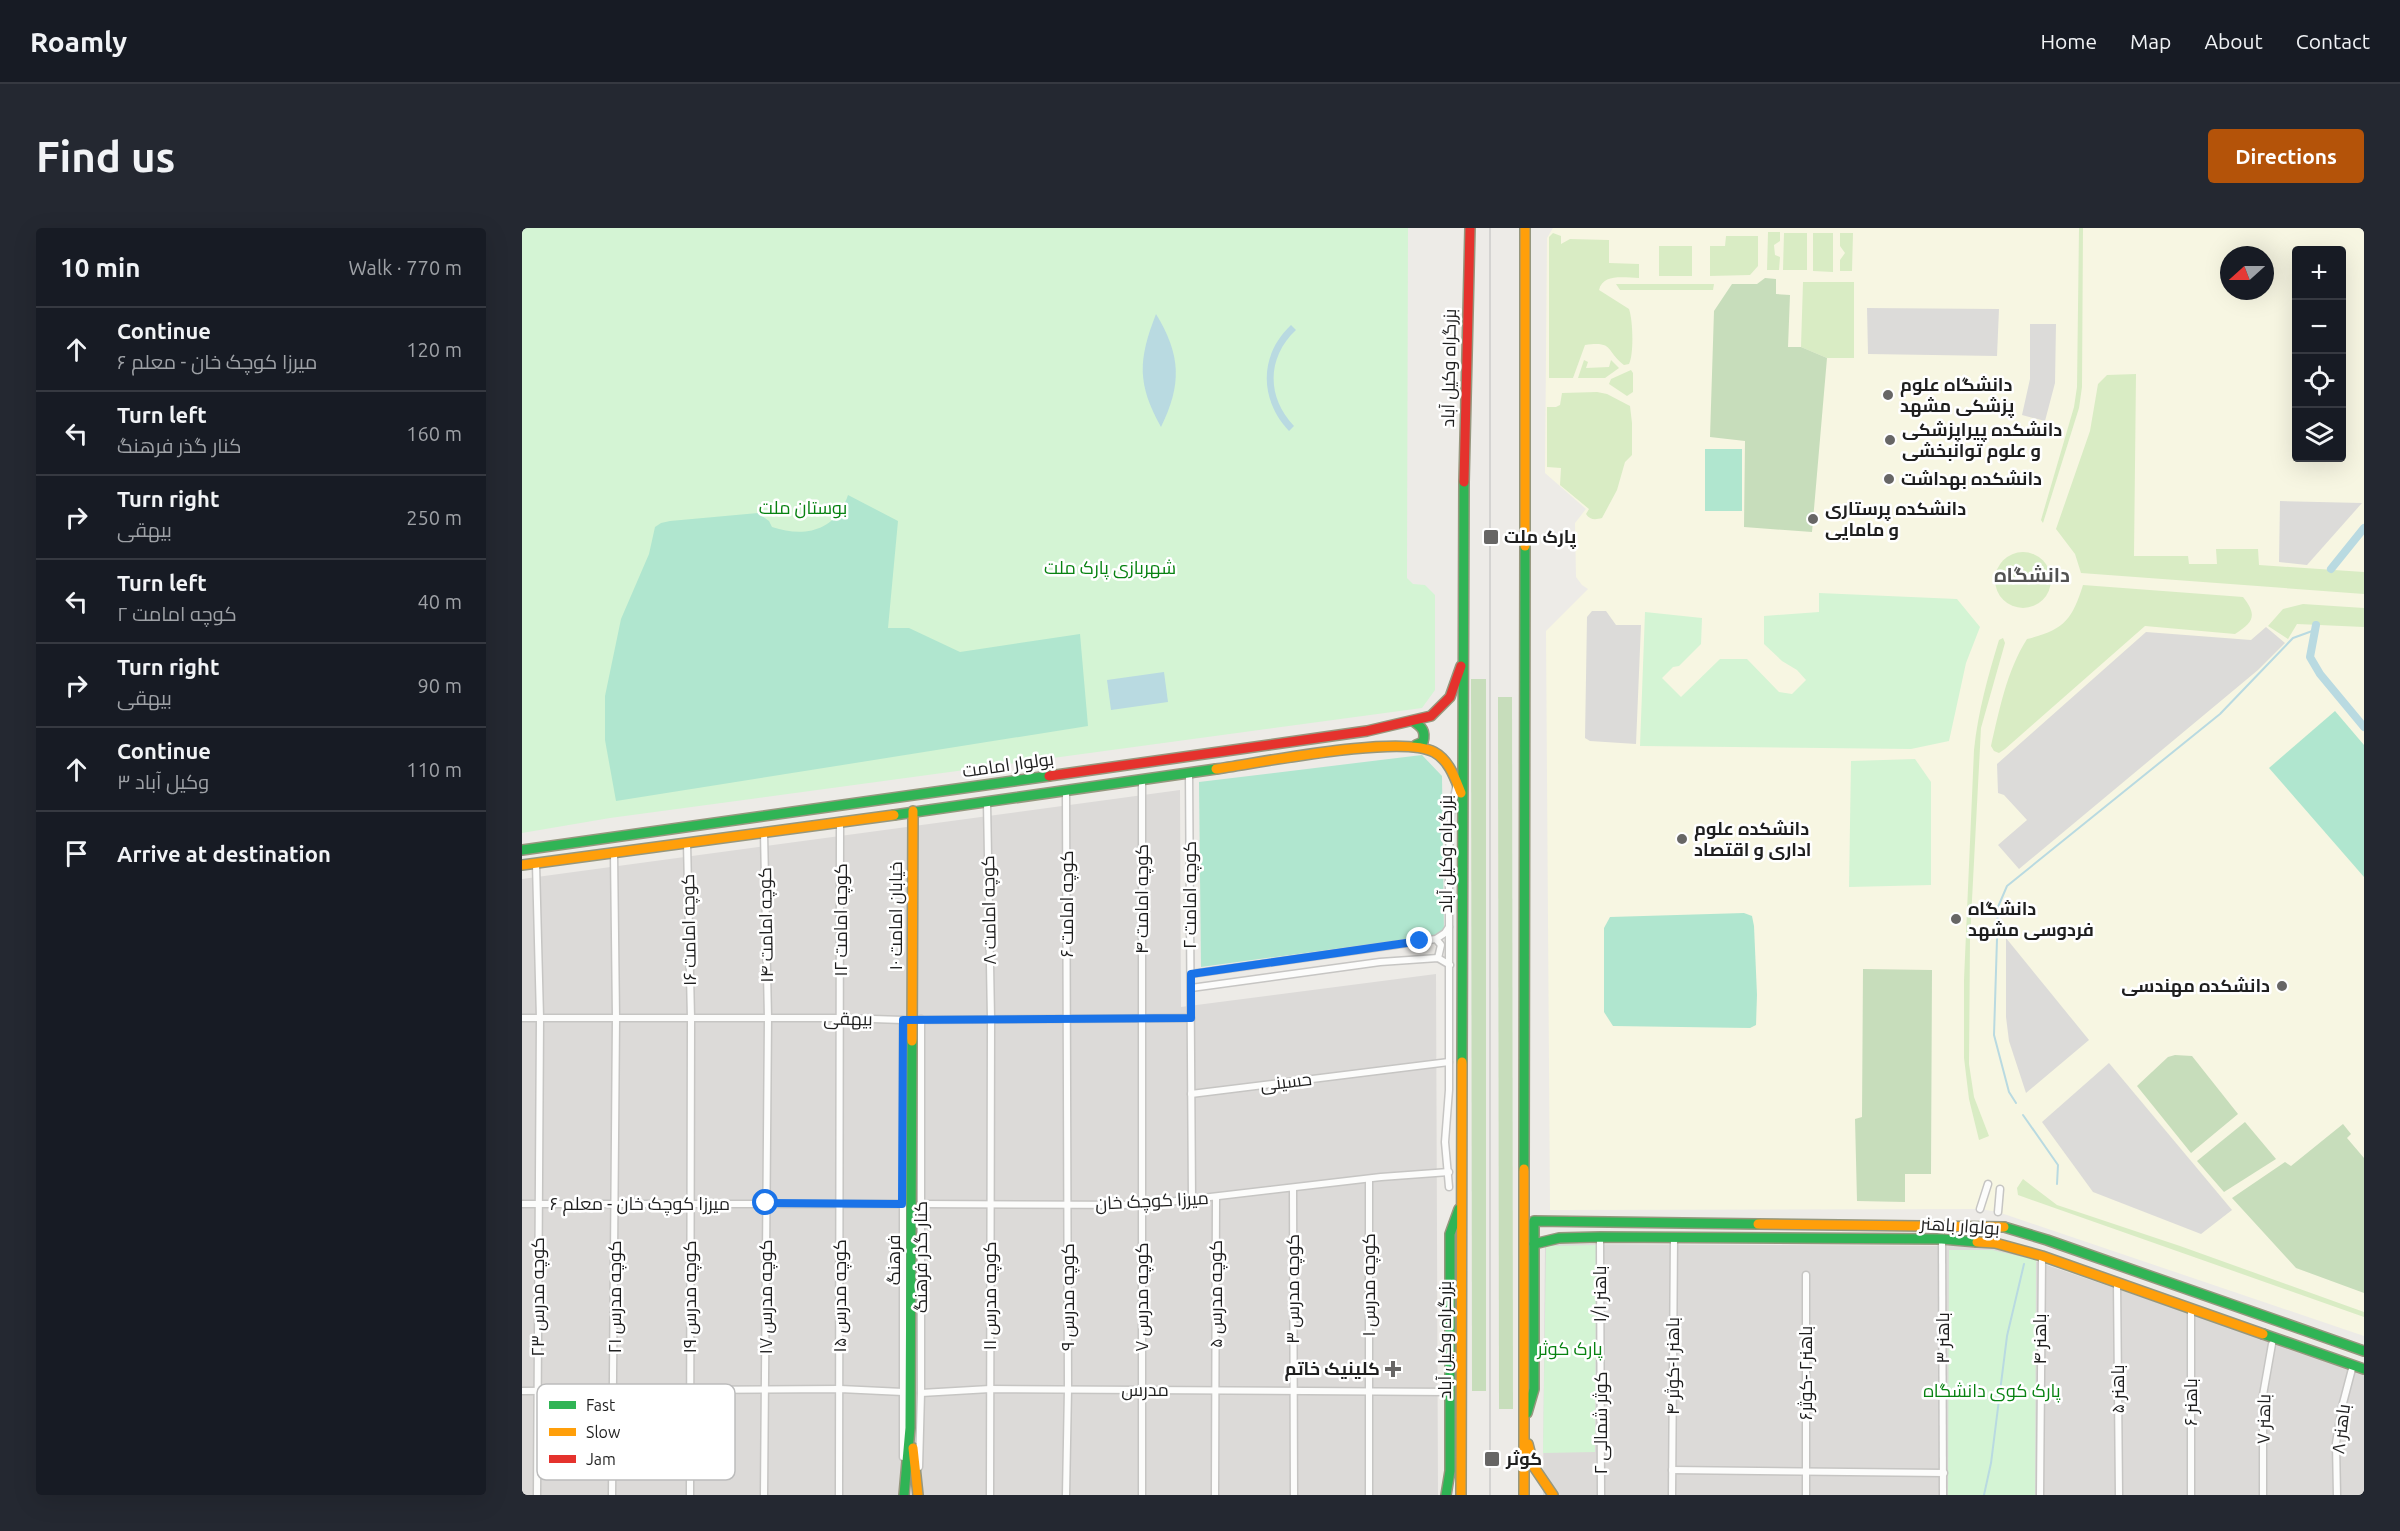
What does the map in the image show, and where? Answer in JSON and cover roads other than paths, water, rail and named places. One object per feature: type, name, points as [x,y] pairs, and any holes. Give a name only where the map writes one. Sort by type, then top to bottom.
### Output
[{"type":"main road","name":"بزرگراه وکیل آباد","points":[[1461,228],[1468,250]]},
{"type":"main road","name":"بزرگراه وکیل آباد","points":[[1461,1495],[1464,658],[1470,228]]},
{"type":"main road","points":[[1524,1495],[1525,228]]},
{"type":"main road","name":"بولوار امامت","points":[[522,850],[1367,731],[1431,716],[1443,707],[1450,697],[1464,658]]},
{"type":"main road","points":[[1413,721],[1422,727],[1425,734],[1423,742],[1416,745]]},
{"type":"main road","points":[[1416,745],[1428,747],[1438,754],[1457,783],[1463,800]]},
{"type":"main road","name":"بولوار امامت","points":[[522,866],[840,821],[987,803],[1369,747],[1416,745]]},
{"type":"main road","name":"خیابان امامت ۱۰","points":[[912,1020],[913,812]]},
{"type":"main road","name":"فرهنگ","points":[[910,1428],[912,1020]]},
{"type":"main road","points":[[1446,1495],[1450,1471],[1450,1234],[1461,1204]]},
{"type":"main road","name":"بولوار باهنر","points":[[2364,1351],[2047,1240],[1999,1226],[1534,1221],[1534,1244],[1559,1238],[1600,1237],[1942,1239],[1995,1243],[2042,1256],[2364,1369]]},
{"type":"main road","points":[[1717,1238],[1718,1222]]},
{"type":"main road","points":[[1558,1223],[1555,1230],[1559,1238]]},
{"type":"main road","points":[[1534,1244],[1534,1389],[1524,1423],[1534,1467],[1553,1495]]},
{"type":"main road","points":[[1524,1299],[1534,1288]]},
{"type":"main road","points":[[2224,1320],[2230,1304]]},
{"type":"main road","points":[[904,1495],[910,1428]]},
{"type":"main road","points":[[910,1428],[918,1495]]},
{"type":"street","name":"کوچه امامت ۲","points":[[1189,773],[1192,1200]]},
{"type":"street","name":"کوچه امامت ۴","points":[[1142,780],[1142,1205]]},
{"type":"street","points":[[1449,1187],[1445,1142],[1449,1062],[1451,813],[1457,783]]},
{"type":"street","name":"کوچه امامت ۶","points":[[1066,790],[1068,1204]]},
{"type":"street","name":"کوچه امامت ۸","points":[[987,803],[991,1018],[990,1204]]},
{"type":"street","name":"کوچه امامت ۱۲","points":[[840,821],[841,1203]]},
{"type":"street","name":"کوچه امامت ۱۴","points":[[764,832],[768,1018],[766,1203]]},
{"type":"street","name":"کوچه امامت ۱۶","points":[[687,843],[691,1018],[690,1204]]},
{"type":"street","name":"کوچه مدرس ۲۱","points":[[614,853],[616,1018],[614,1384]]},
{"type":"street","name":"کوچه مدرس ۲۳","points":[[536,864],[540,1018],[538,1384]]},
{"type":"street","points":[[1191,974],[1437,939],[1449,927]]},
{"type":"street","points":[[1437,939],[1441,945],[1438,958]]},
{"type":"street","points":[[1298,958],[1299,973]]},
{"type":"street","points":[[1191,988],[1380,962],[1438,958],[1450,965]]},
{"type":"street","name":"بیهقی","points":[[522,1018],[912,1020],[1191,1018]]},
{"type":"street","name":"کنار گذر فرهنگ","points":[[912,1020],[921,1204],[921,1393],[918,1495]]},
{"type":"street","name":"کنار گذر فرهنگ","points":[[904,1495],[902,1204],[912,1020]]},
{"type":"street","name":"حسینی","points":[[1191,1094],[1449,1062]]},
{"type":"street","name":"میرزا کوچک خان","points":[[921,1204],[1142,1205],[1381,1177],[1449,1172]]},
{"type":"street","name":"کوچه مدرس ۱","points":[[1369,1179],[1369,1495]]},
{"type":"street","points":[[1980,1209],[1988,1184]]},
{"type":"street","name":"کوچه مدرس ۳","points":[[1293,1188],[1294,1495]]},
{"type":"street","points":[[1998,1212],[2000,1189]]},
{"type":"street","name":"کوچه مدرس ۵","points":[[1215,1495],[1216,1197]]},
{"type":"street","name":"کوچه مدرس ۱۷","points":[[764,1495],[766,1203]]},
{"type":"street","name":"کوچه مدرس ۱۵","points":[[839,1495],[841,1203]]},
{"type":"street","name":"میرزا کوچک خان - معلم ۶","points":[[522,1204],[902,1204]]},
{"type":"street","name":"کوچه مدرس ۱۹","points":[[690,1204],[690,1384]]},
{"type":"street","name":"کوچه مدرس ۱۱","points":[[990,1204],[990,1495]]},
{"type":"street","name":"کوچه مدرس ۹","points":[[1066,1495],[1068,1204]]},
{"type":"street","name":"کوچه مدرس ۷","points":[[1142,1205],[1142,1495]]},
{"type":"street","name":"باهنر ۱/۱","points":[[1600,1237],[1601,1351]]},
{"type":"street","name":"باهنر ۱-کوثر ۴","points":[[1672,1495],[1674,1237]]},
{"type":"street","name":"باهنر ۳","points":[[1942,1239],[1943,1495]]},
{"type":"street","name":"باهنر ۴","points":[[2040,1495],[2042,1256]]},
{"type":"street","name":"باهنر۲ -کوثر۶","points":[[1806,1275],[1806,1495]]},
{"type":"street","name":"باهنر ۵","points":[[2117,1282],[2119,1495]]},
{"type":"street","name":"باهنر ۶","points":[[2191,1308],[2192,1495]]},
{"type":"street","name":"باهنر ۷","points":[[2263,1495],[2263,1395],[2272,1344]]},
{"type":"street","name":"کوثر شمالی ۲","points":[[1601,1351],[1601,1495]]},
{"type":"street","name":"باهنر ۸","points":[[2337,1495],[2336,1443],[2342,1407],[2353,1365]]},
{"type":"street","points":[[735,1389],[840,1389],[903,1392]]},
{"type":"street","name":"مدرس","points":[[921,1393],[990,1389],[1449,1392]]},
{"type":"street","points":[[1672,1470],[1944,1473]]},
{"type":"street","name":"کوچه مدرس ۲۳","points":[[537,1480],[537,1495]]},
{"type":"street","name":"کوچه مدرس ۲۱","points":[[612,1480],[612,1495]]},
{"type":"water","points":[[1156,314],[1170,343],[1176,370],[1173,397],[1161,427],[1148,398],[1143,372],[1146,345]]},
{"type":"water","points":[[1291,325],[1296,330],[1280,352],[1275,365],[1274,377],[1278,403],[1294,426],[1289,431],[1272,405],[1267,377],[1268,363],[1273,350],[1280,337]]},
{"type":"water","points":[[1164,672],[1168,702],[1111,710],[1107,680]]},
{"type":"waterway","points":[[2331,569],[2364,528]]},
{"type":"waterway","points":[[2316,625],[2310,657],[2320,674],[2364,727]]},
{"type":"waterway","points":[[2016,1103],[2009,1092],[1994,1035],[1998,907],[2007,886],[2220,714],[2293,638],[2315,630]]},
{"type":"waterway","points":[[2023,1115],[2058,1165],[2057,1184]]},
{"type":"waterway","points":[[1984,1495],[1991,1463],[2007,1336],[2024,1264]]},
{"type":"tram line","points":[[1490,228],[1490,1495]]},
{"type":"place","name":"دانشگاه علوم پزشکی مشهد","points":[[1888,395]]},
{"type":"place","name":"دانشکده پیراپزشکی و علوم توانبخشی","points":[[1890,440]]},
{"type":"place","name":"دانشکده بهداشت","points":[[1889,479]]},
{"type":"place","name":"دانشکده پرستاری و مامایی","points":[[1813,519]]},
{"type":"place","name":"پارک ملت","points":[[1491,537]]},
{"type":"place","name":"دانشکده علوم اداری و اقتصاد","points":[[1682,839]]},
{"type":"place","name":"دانشگاه فردوسی مشهد","points":[[1956,919]]},
{"type":"place","name":"دانشکده مهندسی","points":[[2282,986]]},
{"type":"place","name":"کلینیک خاتم","points":[[1393,1369]]},
{"type":"place","name":"کوثر","points":[[1492,1459]]},
{"type":"district","name":"دانشگاه","points":[[2032,575]]},
{"type":"park label","name":"بوستان ملت","points":[[803,508]]},
{"type":"park label","name":"شهربازی پارک ملت","points":[[1110,568]]},
{"type":"park label","name":"پارک کوثر","points":[[1570,1349]]},
{"type":"park label","name":"پارک کوی دانشگاه","points":[[1992,1391]]}]
